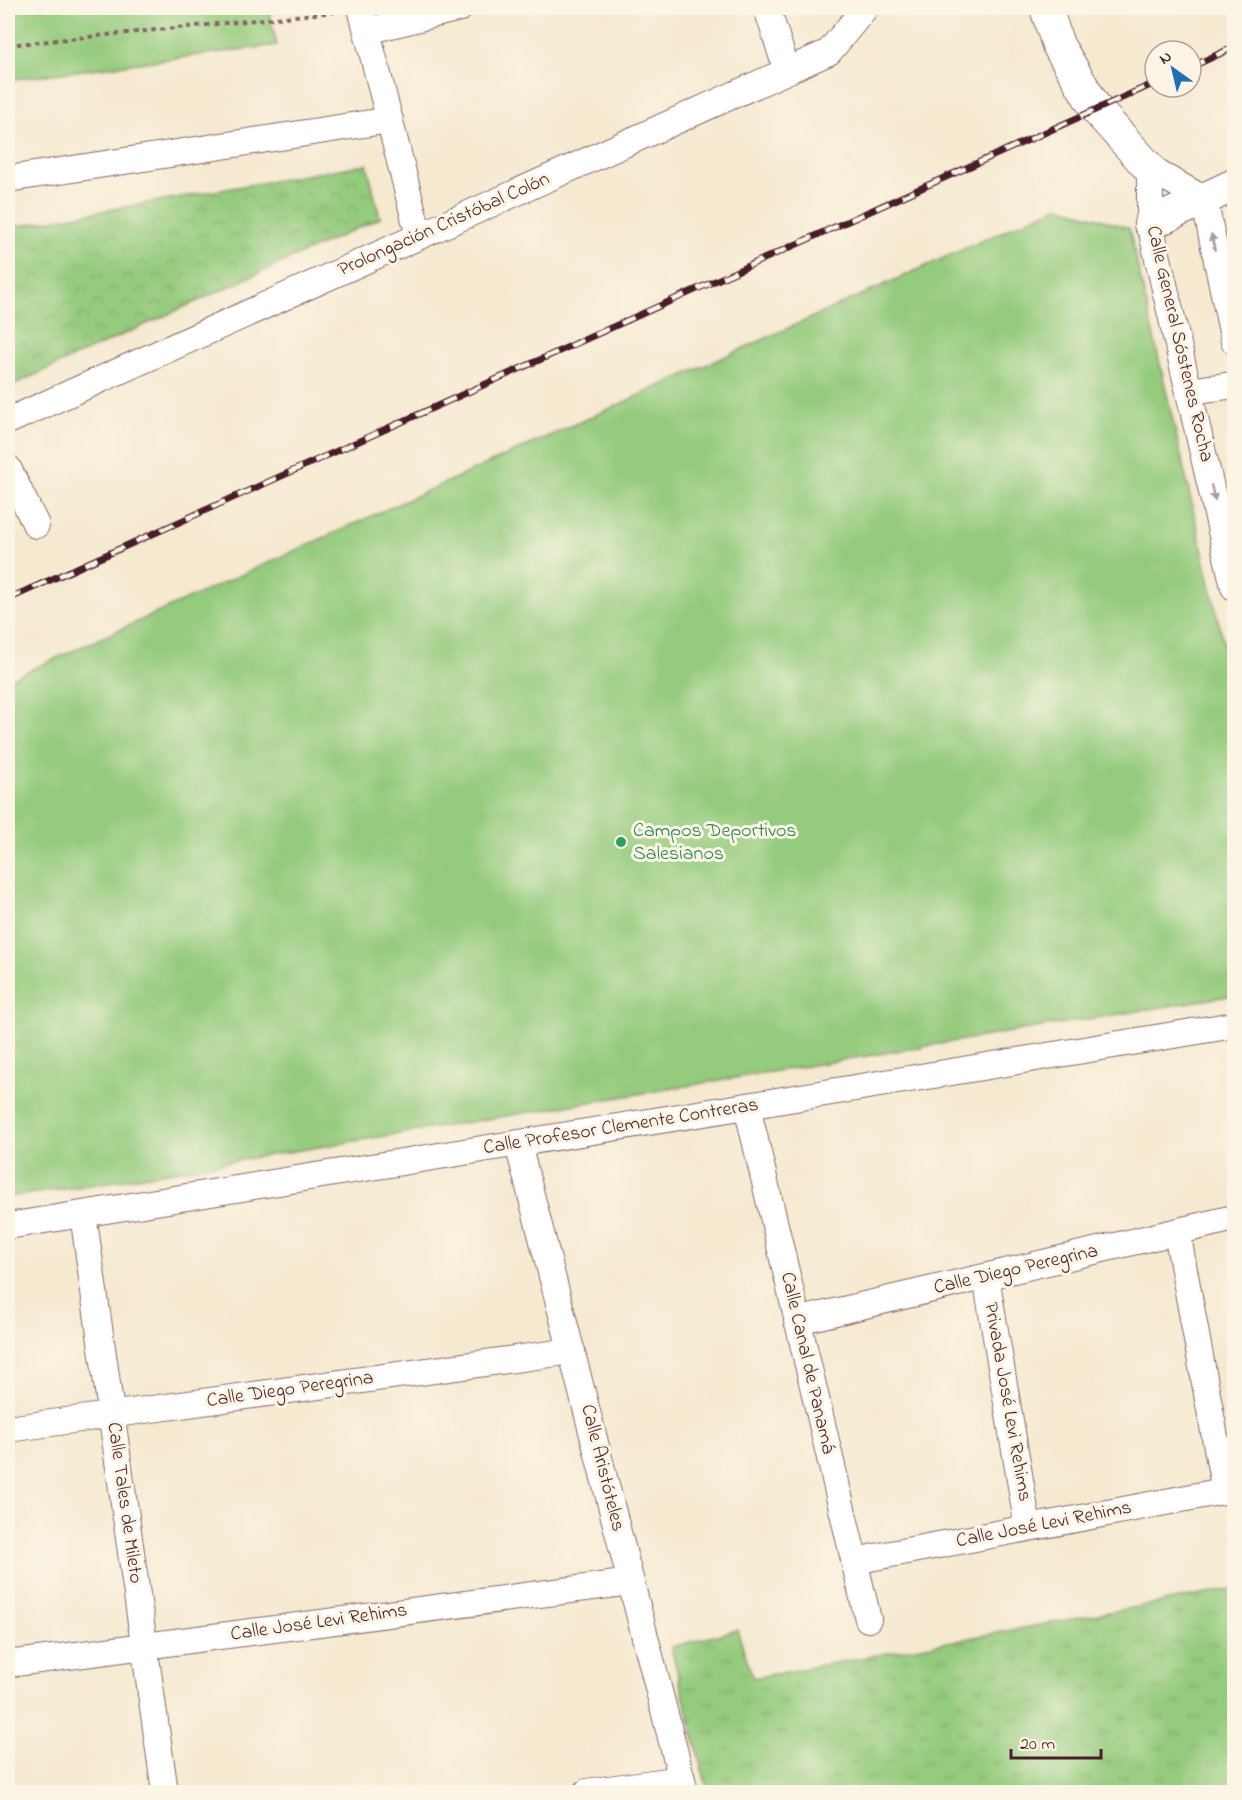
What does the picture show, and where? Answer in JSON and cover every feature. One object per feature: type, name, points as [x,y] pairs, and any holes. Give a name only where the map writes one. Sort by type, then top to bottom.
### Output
[{"type":"street","points":[[419,236],[363,16],[460,8]]},
{"type":"street","points":[[767,8],[787,71]]},
{"type":"street","name":"Prolongación Cristóbal Colón","points":[[8,421],[829,52],[865,8]]},
{"type":"street","points":[[1046,8],[1058,45],[1096,109],[1150,169],[1204,199],[1234,340]]},
{"type":"street","points":[[8,179],[390,120]]},
{"type":"street","name":"Calle General Sóstenes Rocha","points":[[1150,169],[1150,224],[1234,587]]},
{"type":"street","points":[[1150,224],[1234,185]]},
{"type":"street","points":[[1189,392],[1234,385]]},
{"type":"street","points":[[8,468],[36,525]]},
{"type":"street","name":"Calle Profesor Clemente Contreras","points":[[8,1226],[518,1144],[1234,1024]]},
{"type":"street","name":"Calle Canal de Panamá","points":[[747,1106],[868,1619]]},
{"type":"street","name":"Calle Aristóteles","points":[[518,1144],[683,1786]]},
{"type":"street","name":"Calle Tales de Mileto","points":[[83,1214],[165,1792]]},
{"type":"street","name":"Calle Diego Peregrina","points":[[797,1321],[1234,1218]]},
{"type":"street","points":[[1177,1232],[1230,1490]]},
{"type":"street","name":"Privada José Levi Rehims","points":[[986,1277],[1028,1528]]},
{"type":"street","name":"Calle Diego Peregrina","points":[[8,1429],[572,1351]]},
{"type":"street","name":"Calle José Levi Rehims","points":[[854,1561],[1230,1490]]},
{"type":"street","name":"Calle José Levi Rehims","points":[[8,1664],[631,1582]]},
{"type":"street","points":[[587,1792],[683,1786]]},
{"type":"path","points":[[8,45],[363,16]]},
{"type":"green space","points":[[8,8],[268,8],[277,45],[8,80]]},
{"type":"green space","points":[[367,164],[380,218],[8,387],[8,228]]},
{"type":"green space","name":"Campos Deportivos Salesianos","points":[[1059,206],[1129,228],[1234,689],[1234,995],[8,1197],[8,680]]},
{"type":"green space","points":[[1234,1589],[1234,1792],[708,1792],[671,1647],[737,1630],[753,1678]]},
{"type":"railway","points":[[1203,61],[1234,47]]},
{"type":"railway","points":[[8,599],[1143,88]]},
{"type":"place","name":"Campos Deportivos Salesianos","points":[[621,842]]}]
